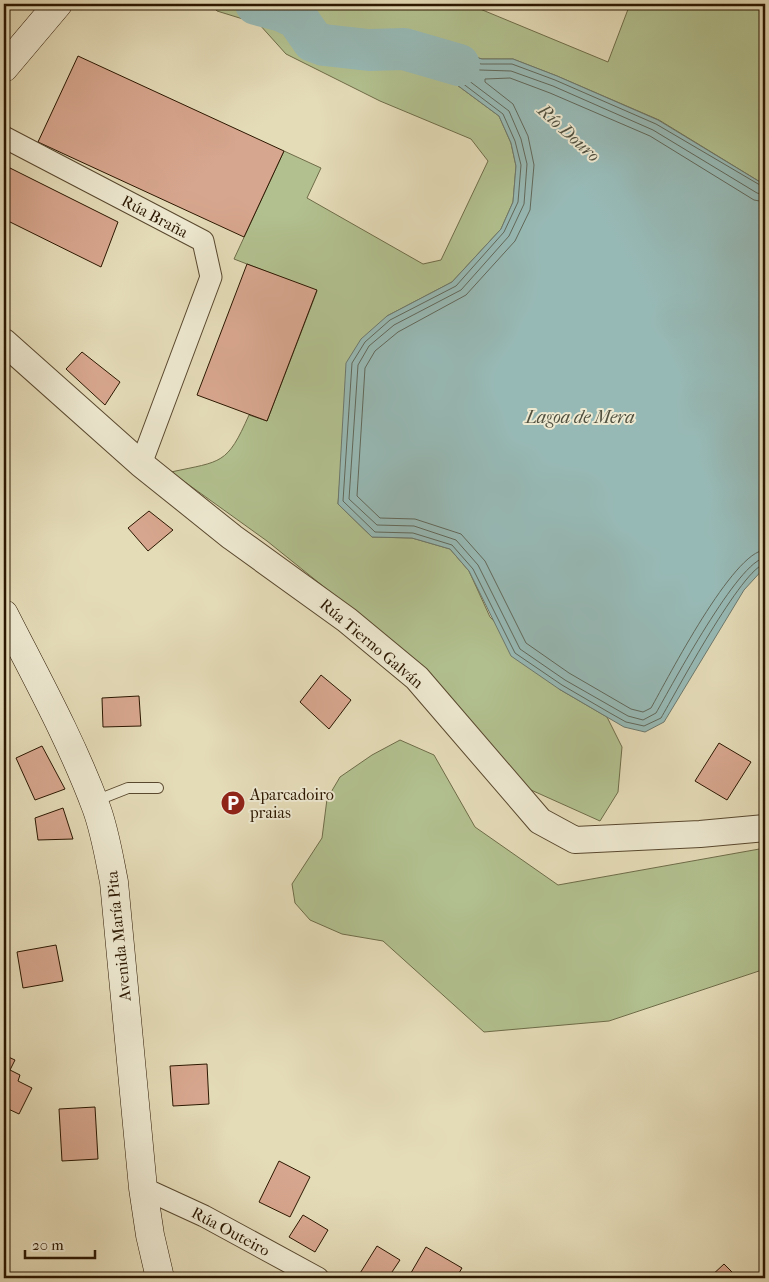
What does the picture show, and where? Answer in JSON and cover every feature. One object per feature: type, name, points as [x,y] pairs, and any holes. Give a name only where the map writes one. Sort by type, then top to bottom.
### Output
[{"type":"main road","points":[[4,68],[58,4]]},
{"type":"main road","name":"Avenida María Pita","points":[[4,614],[66,734],[94,802],[107,847],[114,882],[143,1188],[150,1235],[160,1278]]},
{"type":"street","name":"Rúa Braña","points":[[4,138],[204,241],[212,277],[142,464]]},
{"type":"street","name":"Rúa Tierno Galván","points":[[4,342],[142,464],[232,537],[347,620],[417,678],[540,821],[575,840],[765,828]]},
{"type":"street","name":"Rúa Outeiro","points":[[143,1188],[204,1216],[318,1278]]},
{"type":"lane","points":[[94,802],[128,788],[158,788]]},
{"type":"green space","points":[[211,4],[468,4],[608,62],[630,4],[765,4],[765,185],[659,120],[557,76],[513,59],[482,59],[426,43],[404,44],[403,55],[434,68],[499,116],[511,143],[516,166],[513,202],[501,229],[452,282],[387,316],[340,478],[338,504],[372,537],[412,538],[450,549],[469,571],[490,617],[559,689],[607,717],[622,747],[618,792],[600,821],[511,781],[380,632],[267,541],[171,472],[202,465],[221,458],[235,443],[249,415],[267,421],[317,291],[234,259],[284,151],[321,168],[307,198],[423,264],[441,260],[488,161],[471,139],[380,101],[286,54],[259,24],[217,11]]},
{"type":"green space","points":[[400,740],[434,755],[475,827],[558,885],[765,848],[765,969],[609,1021],[484,1032],[383,941],[342,934],[310,920],[295,903],[292,884],[322,838],[327,799],[340,777],[372,755]]},
{"type":"water","name":"Lagoa de Mera","points":[[426,43],[482,59],[513,59],[557,76],[658,120],[765,185],[765,567],[744,590],[664,722],[645,732],[624,727],[559,689],[511,656],[469,571],[450,549],[412,538],[372,537],[338,504],[346,363],[361,339],[387,316],[452,282],[501,229],[513,202],[516,166],[511,143],[499,116],[434,68],[403,55],[404,44]]},
{"type":"building","points":[[78,56],[284,151],[244,237],[38,142]]},
{"type":"building","points":[[4,165],[118,222],[101,267],[4,219]]},
{"type":"building","points":[[247,264],[317,290],[267,421],[197,395]]},
{"type":"building","points":[[82,352],[120,382],[105,405],[66,369]]},
{"type":"building","points":[[149,511],[173,530],[148,551],[128,528]]},
{"type":"building","points":[[321,675],[351,700],[329,729],[300,702]]},
{"type":"building","points":[[139,696],[141,726],[103,727],[102,698]]},
{"type":"building","points":[[719,743],[751,762],[727,800],[695,781]]},
{"type":"building","points":[[42,746],[65,789],[35,800],[16,758]]},
{"type":"building","points":[[63,808],[73,839],[38,840],[35,818]]},
{"type":"building","points":[[56,945],[63,981],[23,988],[17,952]]},
{"type":"building","points":[[4,1055],[15,1060],[10,1070],[20,1075],[18,1081],[32,1088],[19,1114],[4,1107]]},
{"type":"building","points":[[207,1064],[209,1104],[173,1106],[170,1066]]},
{"type":"building","points":[[95,1107],[98,1159],[62,1161],[59,1109]]},
{"type":"building","points":[[279,1161],[310,1177],[290,1217],[259,1202]]},
{"type":"building","points":[[303,1215],[328,1230],[315,1252],[289,1237]]},
{"type":"building","points":[[377,1246],[400,1260],[388,1278],[357,1278]]},
{"type":"building","points":[[426,1247],[462,1268],[456,1278],[408,1278]]},
{"type":"building","points":[[724,1264],[738,1278],[709,1278]]},
{"type":"waterway","name":"Río Douro","points":[[256,4],[282,11],[297,18],[313,41],[324,45],[369,50],[404,49],[459,65]]},
{"type":"place","name":"Aparcadoiro praias","points":[[233,803]]}]
